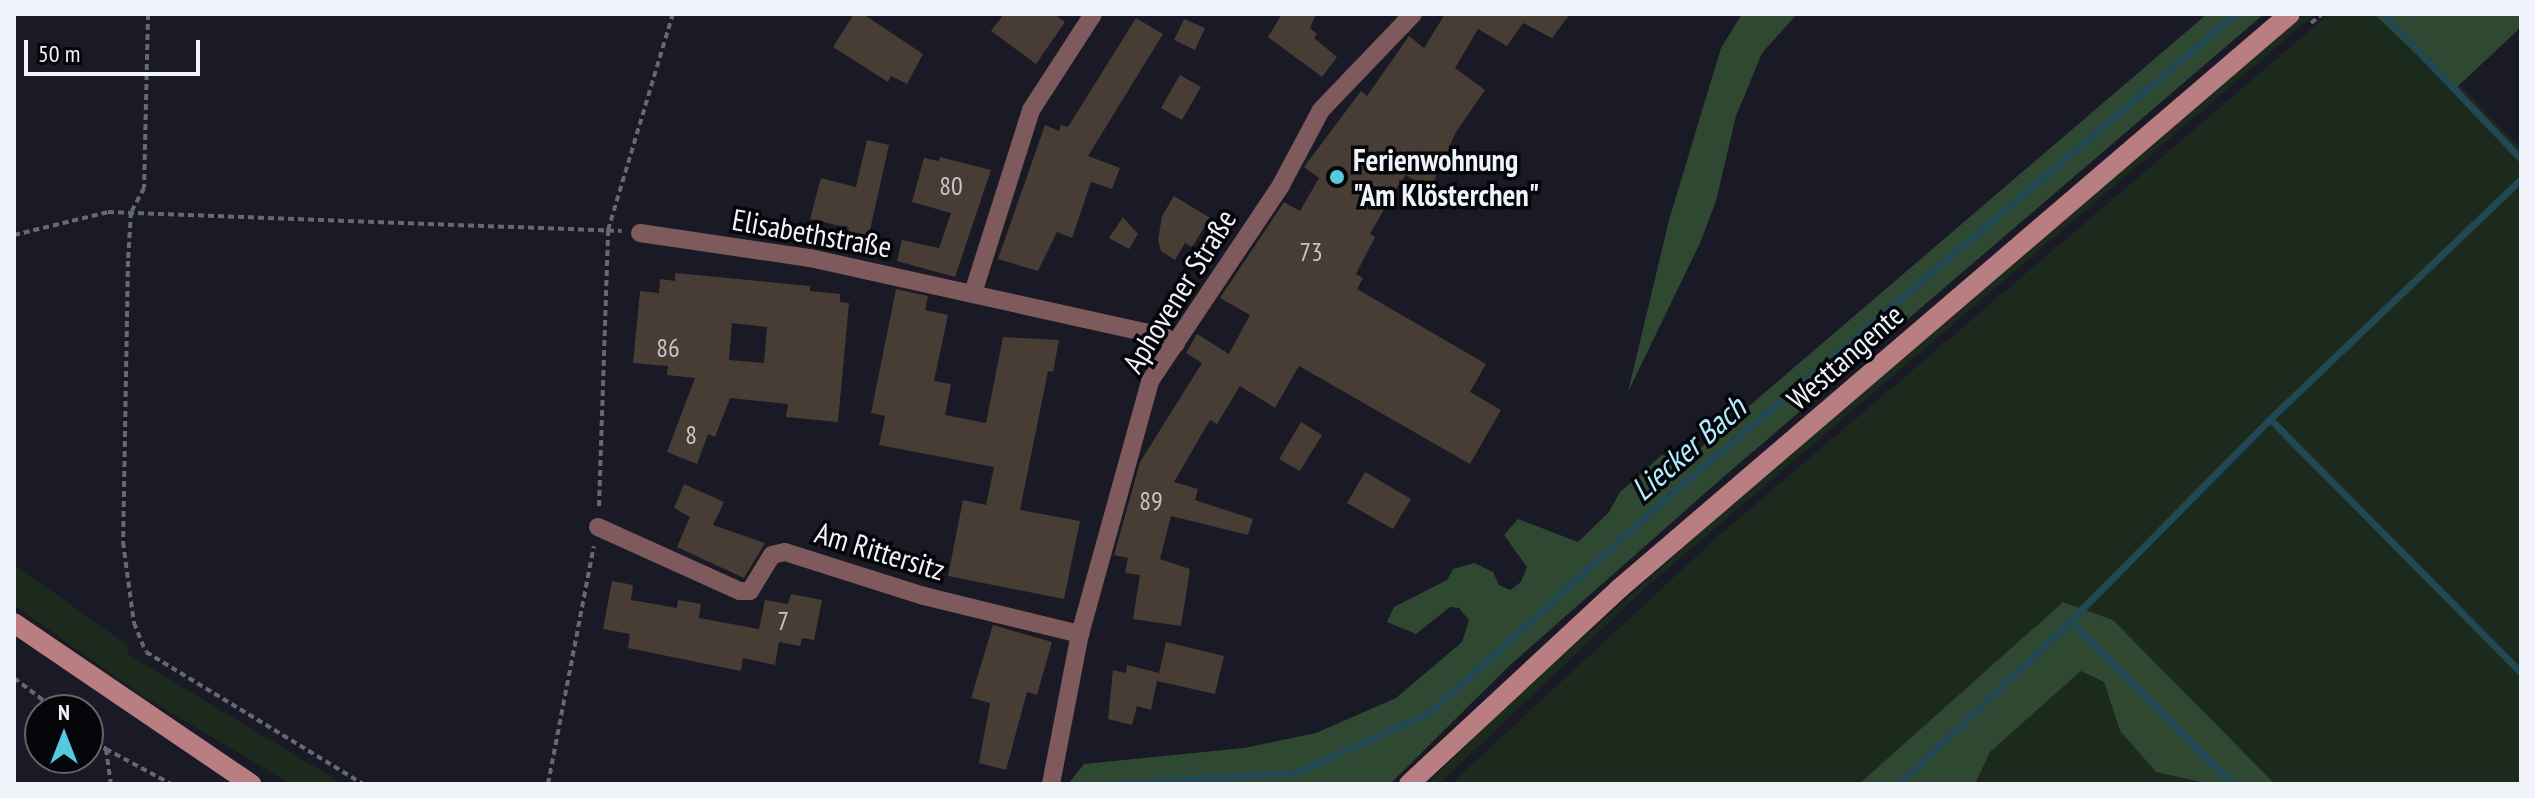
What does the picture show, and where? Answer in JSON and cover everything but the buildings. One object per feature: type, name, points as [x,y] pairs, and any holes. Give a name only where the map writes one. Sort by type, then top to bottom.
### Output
[{"type":"main road","name":"Westtangente","points":[[1409,784],[1620,588],[2290,14]]},
{"type":"main road","points":[[14,623],[251,784]]},
{"type":"street","points":[[973,293],[1031,110],[1093,14]]},
{"type":"street","name":"Aphovener Straße","points":[[1051,784],[1080,634],[1150,381],[1281,185],[1321,110],[1413,14]]},
{"type":"street","name":"Elisabethstraße","points":[[640,233],[810,258],[1163,336],[1176,344]]},
{"type":"street","name":"Am Rittersitz","points":[[598,527],[740,591],[750,591],[772,555],[785,552],[924,596],[1080,634]]},
{"type":"path","points":[[148,14],[144,188],[131,212],[123,542],[134,623],[146,652],[363,784]]},
{"type":"path","points":[[548,784],[598,527],[608,230],[673,14]]},
{"type":"path","points":[[14,235],[108,212],[640,233]]},
{"type":"path","points":[[14,678],[35,694]]},
{"type":"path","points":[[106,749],[111,784]]},
{"type":"path","points":[[106,749],[171,784]]},
{"type":"green space","points":[[1742,14],[1797,14],[1762,53],[1736,116],[1716,201],[1700,243],[1628,392],[1669,220],[1721,48]]},
{"type":"green space","points":[[2207,14],[2264,14],[1728,473],[1509,666],[1390,784],[1068,784],[1084,764],[1244,748],[1316,733],[1396,698],[1462,642],[1469,620],[1459,608],[1450,607],[1416,634],[1387,622],[1394,607],[1447,580],[1453,569],[1474,563],[1493,572],[1499,585],[1510,590],[1521,582],[1527,567],[1504,535],[1518,519],[1578,542],[1609,512],[1620,492],[1662,455],[1686,460]]},
{"type":"green space","points":[[2305,14],[2315,14],[1643,590],[1439,784],[1427,784],[1505,707],[1738,499]]},
{"type":"green space","points":[[2329,14],[2374,14],[2454,89],[2460,85],[2521,149],[2521,784],[2275,784],[2113,620],[2063,602],[1859,784],[1451,784],[1714,540]]},
{"type":"green space","points":[[2374,14],[2521,14],[2521,27],[2454,90]]},
{"type":"green space","points":[[14,564],[127,645],[129,655],[343,784],[291,784],[146,698],[14,605]]},
{"type":"green space","points":[[2063,602],[2113,620],[2275,784],[2209,784],[2156,772],[2120,731],[2104,682],[2081,671],[1990,752],[1975,784],[1859,784]]},
{"type":"green space","points":[[2081,671],[2104,682],[2120,731],[2156,772],[2209,784],[1975,784],[1990,752]]},
{"type":"waterway","name":"Liecker Bach","points":[[1113,784],[1295,773],[1430,712],[1658,505],[2235,14]]},
{"type":"waterway","points":[[2383,14],[2521,159]]},
{"type":"waterway","points":[[2521,179],[2270,419],[2521,673]]},
{"type":"waterway","points":[[2232,784],[2070,621],[2270,419]]},
{"type":"waterway","points":[[1899,784],[2070,621]]},
{"type":"place","name":"Ferienwohnung \"Am Klösterchen\"","points":[[1337,177]]}]
